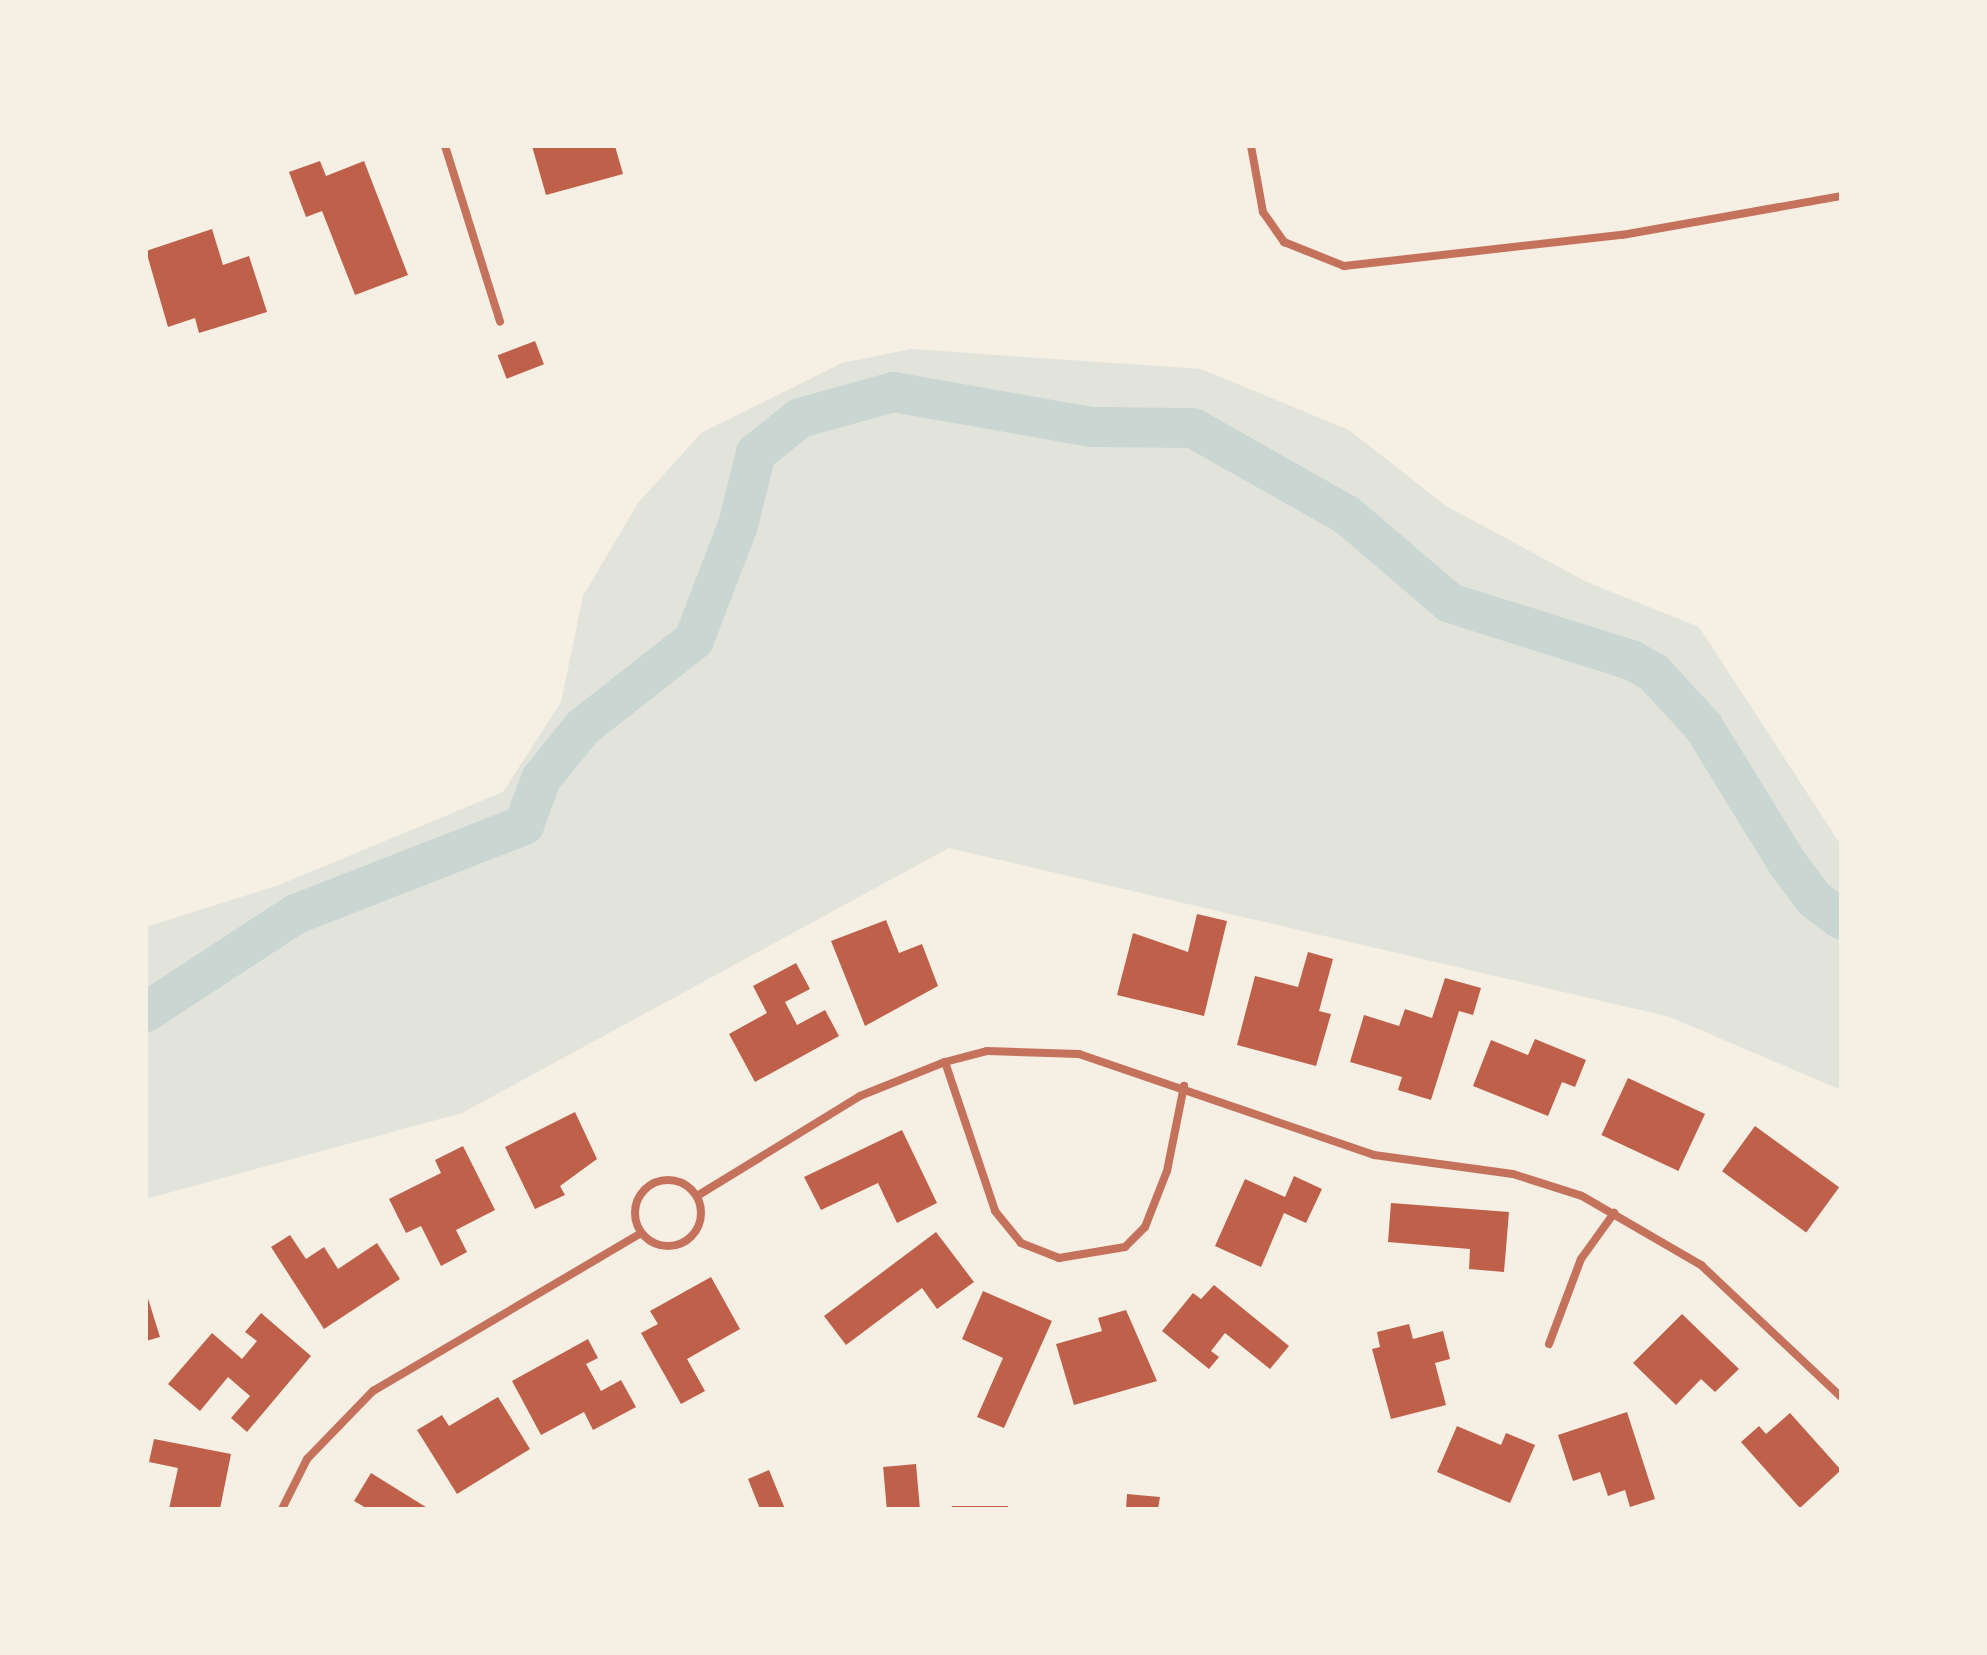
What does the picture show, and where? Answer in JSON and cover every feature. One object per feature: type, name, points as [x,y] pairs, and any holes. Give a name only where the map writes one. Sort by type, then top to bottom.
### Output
[{"type":"street","points":[[445,146],[500,322]]},
{"type":"street","points":[[1251,146],[1263,212],[1284,242],[1344,266],[1622,235],[1841,196]]},
{"type":"street","points":[[697,1196],[860,1096],[945,1062],[1039,1049],[1184,1086],[1330,1142],[1513,1174],[1614,1213],[1701,1265],[1841,1397]]},
{"type":"street","points":[[945,1062],[995,1211],[1021,1243],[1059,1258],[1125,1247],[1145,1227],[1167,1171],[1184,1086]]},
{"type":"street","points":[[679,1181],[697,1196],[700,1222],[687,1240],[660,1246],[641,1233],[636,1203],[650,1185],[679,1181]]},
{"type":"street","points":[[1549,1344],[1581,1259],[1614,1213]]},
{"type":"street","points":[[282,1509],[307,1459],[373,1391],[641,1233]]},
{"type":"shaded area","points":[[911,349],[1201,369],[1349,430],[1446,506],[1587,582],[1699,627],[1841,845],[1841,1090],[1670,1017],[949,848],[462,1113],[146,1199],[146,927],[279,885],[503,792],[561,702],[583,596],[638,503],[701,433],[842,363]]},
{"type":"building","points":[[532,146],[615,146],[623,174],[546,195]]},
{"type":"building","points":[[320,161],[326,176],[364,161],[408,275],[355,295],[322,211],[306,217],[289,172]]},
{"type":"building","points":[[212,229],[223,265],[249,256],[267,312],[199,333],[195,318],[168,327],[146,251]]},
{"type":"building","points":[[535,341],[544,364],[507,379],[498,355]]},
{"type":"building","points":[[1197,914],[1227,921],[1204,1016],[1117,995],[1133,933],[1188,952]]},
{"type":"building","points":[[886,920],[899,953],[922,944],[938,986],[865,1026],[831,941]]},
{"type":"building","points":[[1308,952],[1333,959],[1319,1011],[1331,1014],[1316,1066],[1237,1045],[1255,976],[1298,987]]},
{"type":"building","points":[[796,963],[810,989],[785,1002],[797,1025],[825,1010],[839,1036],[755,1082],[729,1034],[767,1013],[753,986]]},
{"type":"building","points":[[1445,978],[1481,988],[1473,1015],[1459,1011],[1431,1100],[1398,1090],[1402,1077],[1350,1062],[1364,1015],[1399,1026],[1405,1009],[1432,1018]]},
{"type":"building","points":[[1535,1039],[1586,1060],[1575,1087],[1562,1082],[1548,1116],[1473,1086],[1491,1040],[1528,1055]]},
{"type":"building","points":[[1628,1078],[1705,1114],[1678,1171],[1601,1135]]},
{"type":"building","points":[[575,1112],[597,1159],[560,1186],[565,1195],[535,1209],[505,1147]]},
{"type":"building","points":[[1755,1126],[1839,1187],[1806,1232],[1722,1171]]},
{"type":"building","points":[[902,1130],[937,1203],[897,1223],[878,1183],[821,1210],[804,1177]]},
{"type":"building","points":[[463,1146],[495,1210],[456,1230],[467,1252],[441,1266],[421,1226],[406,1233],[389,1199],[441,1173],[435,1160]]},
{"type":"building","points":[[1294,1176],[1322,1189],[1306,1223],[1284,1213],[1261,1267],[1215,1246],[1245,1179],[1285,1197]]},
{"type":"building","points":[[1391,1203],[1509,1212],[1504,1272],[1469,1269],[1470,1249],[1388,1242]]},
{"type":"building","points":[[936,1232],[974,1282],[937,1309],[922,1288],[846,1345],[824,1316]]},
{"type":"building","points":[[290,1235],[306,1259],[324,1247],[338,1269],[377,1243],[400,1279],[324,1329],[271,1247]]},
{"type":"building","points":[[711,1277],[740,1329],[687,1359],[705,1391],[681,1404],[641,1333],[658,1324],[650,1311]]},
{"type":"building","points":[[1214,1285],[1289,1346],[1270,1369],[1225,1333],[1211,1351],[1219,1357],[1209,1369],[1162,1331],[1193,1293],[1201,1299]]},
{"type":"building","points":[[983,1291],[1052,1321],[1004,1428],[977,1417],[1003,1358],[962,1339]]},
{"type":"building","points":[[146,1292],[160,1337],[146,1341]]},
{"type":"building","points":[[1126,1310],[1157,1381],[1074,1405],[1056,1344],[1102,1331],[1098,1318]]},
{"type":"building","points":[[261,1313],[311,1356],[247,1432],[231,1418],[250,1396],[228,1377],[200,1411],[168,1384],[212,1333],[242,1359],[257,1341],[245,1332]]},
{"type":"building","points":[[1682,1314],[1739,1369],[1715,1392],[1701,1379],[1676,1405],[1633,1363]]},
{"type":"building","points":[[1409,1324],[1413,1339],[1443,1331],[1450,1359],[1435,1363],[1446,1405],[1391,1419],[1372,1349],[1380,1347],[1377,1332]]},
{"type":"building","points":[[588,1339],[598,1358],[586,1364],[601,1391],[621,1380],[636,1407],[593,1430],[584,1412],[541,1435],[512,1381]]},
{"type":"building","points":[[498,1397],[530,1449],[457,1494],[417,1430],[442,1415],[449,1426]]},
{"type":"building","points":[[1627,1412],[1655,1499],[1630,1507],[1625,1490],[1608,1496],[1600,1472],[1573,1481],[1558,1435]]},
{"type":"building","points":[[1790,1413],[1841,1470],[1800,1508],[1741,1442],[1759,1426],[1766,1434]]},
{"type":"building","points":[[1457,1426],[1501,1445],[1506,1433],[1535,1445],[1510,1503],[1437,1472]]},
{"type":"building","points":[[154,1439],[231,1454],[220,1509],[169,1509],[178,1468],[149,1462]]},
{"type":"building","points":[[916,1464],[920,1509],[887,1509],[883,1467]]},
{"type":"building","points":[[769,1470],[785,1509],[760,1509],[748,1479]]},
{"type":"building","points":[[371,1473],[429,1509],[368,1509],[354,1501]]},
{"type":"building","points":[[1127,1494],[1160,1497],[1158,1509],[1126,1509]]},
{"type":"building","points":[[952,1506],[1008,1506],[1008,1509],[952,1509]]},
{"type":"waterway","points":[[146,1012],[296,914],[524,825],[541,779],[583,727],[694,640],[738,525],[756,453],[800,418],[893,392],[1092,427],[1193,428],[1347,515],[1450,603],[1631,660],[1654,673],[1703,726],[1788,864],[1814,899],[1841,919]]}]
